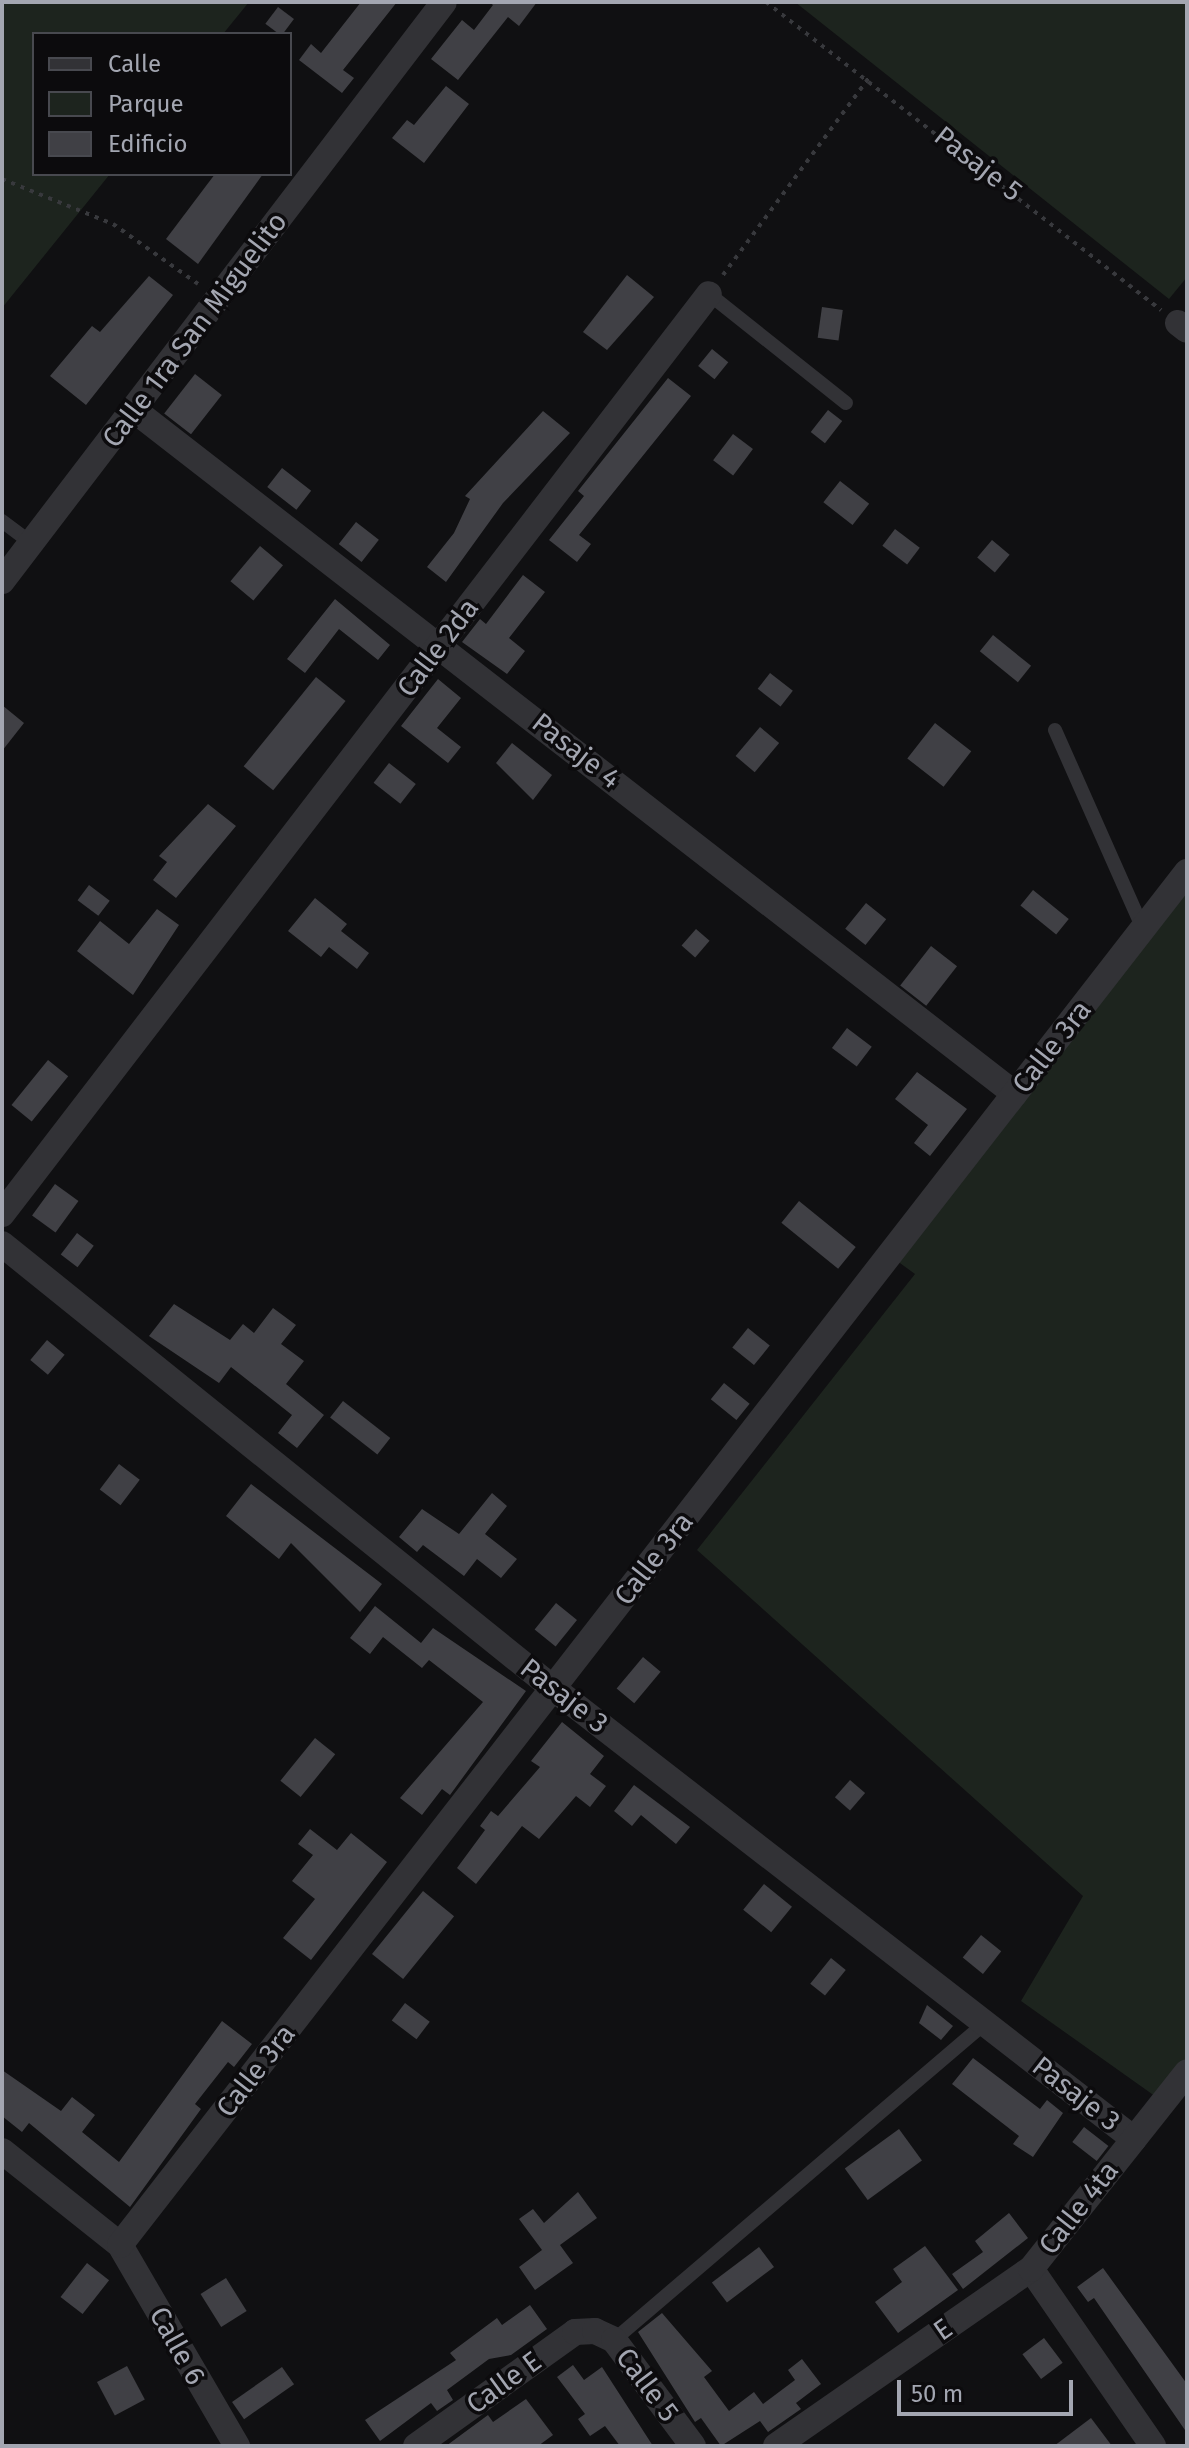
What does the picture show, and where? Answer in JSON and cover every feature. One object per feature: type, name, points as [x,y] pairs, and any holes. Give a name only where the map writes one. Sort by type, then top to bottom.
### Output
[{"type":"street","name":"Calle 1ra San Miguelito","points":[[2,581],[444,2]]},
{"type":"street","name":"Calle 2da","points":[[2,1214],[709,294]]},
{"type":"street","name":"Pasaje 4","points":[[134,410],[1015,1094]]},
{"type":"street","name":"Calle 3ra","points":[[120,2245],[1187,872]]},
{"type":"street","name":"Pasaje 3","points":[[2,1244],[554,1689],[1134,2139]]},
{"type":"street","name":"Calle 4ta","points":[[1031,2269],[1187,2072]]},
{"type":"street","points":[[2,2151],[120,2245]]},
{"type":"street","name":"Calle 6","points":[[120,2245],[237,2446]]},
{"type":"street","points":[[1031,2269],[1153,2446]]},
{"type":"street","name":"E","points":[[776,2446],[1031,2269]]},
{"type":"street","name":"Calle E","points":[[416,2446],[575,2332],[604,2336]]},
{"type":"street","name":"Calle 5","points":[[604,2336],[693,2446]]},
{"type":"lane","points":[[709,294],[846,403]]},
{"type":"lane","points":[[2,521],[31,543]]},
{"type":"lane","points":[[1055,730],[1143,929]]},
{"type":"lane","points":[[604,2336],[985,2023]]},
{"type":"path","name":"Pasaje 5","points":[[766,2],[869,78],[1183,327]]},
{"type":"path","points":[[709,294],[869,78]]},
{"type":"path","points":[[2,179],[113,224],[218,300]]},
{"type":"green space","points":[[2,2],[249,2],[225,32],[32,32],[32,176],[108,176],[2,308]]},
{"type":"green space","points":[[795,2],[1187,2],[1187,277],[1169,299]]},
{"type":"green space","points":[[1187,877],[1187,2062],[1159,2099],[1021,2001],[1083,1896],[697,1550],[915,1274],[893,1258]]},
{"type":"building","points":[[361,2],[397,2],[343,70],[354,78],[342,93],[299,60],[311,44],[321,53]]},
{"type":"building","points":[[489,2],[537,2],[519,26],[508,17],[458,80],[431,59],[462,20],[474,30],[493,5]]},
{"type":"building","points":[[278,7],[294,19],[284,32],[276,32],[265,24]]},
{"type":"building","points":[[446,86],[469,104],[424,163],[392,138],[407,120],[414,125]]},
{"type":"building","points":[[213,176],[262,176],[198,264],[166,239]]},
{"type":"building","points":[[627,275],[654,297],[607,350],[583,332]]},
{"type":"building","points":[[149,276],[173,295],[86,405],[50,376],[92,326],[100,332]]},
{"type":"building","points":[[822,307],[843,310],[838,341],[818,338]]},
{"type":"building","points":[[712,349],[728,362],[714,379],[698,366]]},
{"type":"building","points":[[195,374],[222,395],[191,434],[164,413]]},
{"type":"building","points":[[668,378],[691,396],[579,535],[591,544],[577,562],[549,540],[584,496],[578,491]]},
{"type":"building","points":[[828,410],[842,421],[825,443],[811,432]]},
{"type":"building","points":[[543,411],[570,433],[503,503],[446,582],[427,567],[454,533],[470,499],[465,496]]},
{"type":"building","points":[[733,434],[753,449],[733,475],[713,460]]},
{"type":"building","points":[[282,468],[311,491],[296,510],[267,487]]},
{"type":"building","points":[[840,481],[869,504],[853,525],[823,502]]},
{"type":"building","points":[[356,522],[379,540],[362,562],[339,544]]},
{"type":"building","points":[[895,529],[920,548],[907,564],[882,546]]},
{"type":"building","points":[[992,540],[1010,555],[995,572],[977,558]]},
{"type":"building","points":[[260,546],[283,565],[253,601],[230,581]]},
{"type":"building","points":[[523,575],[545,592],[509,638],[525,651],[507,674],[462,642],[480,619],[486,624]]},
{"type":"building","points":[[335,599],[390,645],[378,660],[339,629],[305,673],[287,659]]},
{"type":"building","points":[[993,635],[1031,666],[1018,682],[980,651]]},
{"type":"building","points":[[770,673],[793,691],[781,707],[758,689]]},
{"type":"building","points":[[316,677],[346,701],[273,790],[244,766]]},
{"type":"building","points":[[438,679],[461,698],[437,728],[461,747],[448,763],[401,726]]},
{"type":"building","points":[[2,705],[24,723],[2,751]]},
{"type":"building","points":[[935,723],[971,751],[944,787],[907,758]]},
{"type":"building","points":[[760,727],[779,743],[755,772],[736,756]]},
{"type":"building","points":[[512,743],[552,775],[533,800],[496,763]]},
{"type":"building","points":[[389,763],[416,784],[400,804],[374,783]]},
{"type":"building","points":[[208,804],[236,826],[176,898],[153,880],[167,862],[159,856]]},
{"type":"building","points":[[89,885],[110,901],[98,916],[78,900]]},
{"type":"building","points":[[1033,890],[1069,919],[1056,934],[1020,906]]},
{"type":"building","points":[[315,898],[347,924],[341,931],[369,953],[357,969],[329,947],[321,957],[288,931]]},
{"type":"building","points":[[866,903],[886,919],[865,945],[845,929]]},
{"type":"building","points":[[157,909],[179,925],[133,995],[77,951],[100,921],[129,944]]},
{"type":"building","points":[[696,929],[710,941],[695,957],[682,946]]},
{"type":"building","points":[[931,946],[957,966],[926,1006],[900,985]]},
{"type":"building","points":[[847,1028],[872,1047],[857,1067],[832,1048]]},
{"type":"building","points":[[48,1060],[68,1076],[32,1121],[11,1105]]},
{"type":"building","points":[[917,1072],[967,1109],[930,1156],[914,1143],[928,1125],[895,1099]]},
{"type":"building","points":[[55,1184],[78,1201],[56,1233],[32,1216]]},
{"type":"building","points":[[799,1201],[856,1247],[838,1269],[781,1223]]},
{"type":"building","points":[[77,1233],[94,1246],[78,1267],[61,1255]]},
{"type":"building","points":[[174,1304],[230,1340],[243,1324],[254,1333],[273,1308],[296,1325],[281,1344],[304,1361],[286,1384],[324,1415],[297,1448],[278,1433],[292,1415],[231,1367],[219,1383],[149,1336]]},
{"type":"building","points":[[748,1328],[770,1346],[754,1365],[732,1347]]},
{"type":"building","points":[[47,1340],[65,1355],[48,1375],[30,1360]]},
{"type":"building","points":[[724,1383],[750,1404],[736,1420],[711,1399]]},
{"type":"building","points":[[343,1401],[390,1438],[377,1454],[330,1418]]},
{"type":"building","points":[[119,1464],[140,1480],[121,1505],[100,1490]]},
{"type":"building","points":[[251,1484],[382,1584],[360,1612],[291,1543],[279,1559],[226,1516]]},
{"type":"building","points":[[492,1493],[507,1506],[485,1534],[517,1559],[501,1578],[477,1559],[464,1576],[423,1545],[417,1552],[399,1537],[422,1509],[459,1534]]},
{"type":"building","points":[[556,1603],[577,1620],[556,1646],[535,1629]]},
{"type":"building","points":[[375,1606],[421,1643],[433,1628],[526,1691],[450,1795],[442,1789],[422,1815],[400,1798],[483,1702],[429,1660],[422,1668],[383,1637],[370,1654],[350,1638]]},
{"type":"building","points":[[643,1657],[661,1672],[634,1703],[617,1688]]},
{"type":"building","points":[[562,1722],[604,1756],[590,1774],[606,1786],[590,1807],[576,1796],[539,1839],[522,1826],[476,1884],[457,1868],[485,1830],[480,1826],[491,1811],[498,1816],[540,1767],[531,1761]]},
{"type":"building","points":[[315,1738],[335,1754],[301,1797],[280,1781]]},
{"type":"building","points":[[850,1780],[865,1793],[850,1810],[835,1797]]},
{"type":"building","points":[[634,1785],[690,1827],[676,1844],[641,1815],[632,1826],[614,1811]]},
{"type":"building","points":[[310,1829],[337,1850],[351,1833],[387,1862],[311,1960],[283,1938],[315,1899],[292,1881],[313,1855],[298,1844]]},
{"type":"building","points":[[764,1884],[792,1907],[771,1932],[743,1910]]},
{"type":"building","points":[[423,1891],[454,1916],[403,1979],[372,1954]]},
{"type":"building","points":[[981,1935],[1001,1951],[983,1974],[963,1958]]},
{"type":"building","points":[[831,1958],[846,1970],[825,1996],[810,1984]]},
{"type":"building","points":[[405,2003],[430,2022],[417,2039],[392,2021]]},
{"type":"building","points":[[927,2005],[953,2026],[941,2040],[919,2023]]},
{"type":"building","points":[[222,2021],[252,2044],[234,2067],[228,2062],[195,2104],[201,2109],[130,2207],[29,2123],[22,2132],[2,2116],[2,2070],[61,2111],[72,2097],[95,2115],[82,2132],[119,2162]]},
{"type":"building","points":[[973,2058],[1040,2109],[1047,2100],[1063,2113],[1033,2157],[1013,2144],[1019,2136],[952,2084]]},
{"type":"building","points":[[1084,2127],[1108,2146],[1097,2161],[1072,2142]]},
{"type":"building","points":[[899,2129],[922,2161],[868,2200],[845,2168]]},
{"type":"building","points":[[578,2192],[597,2218],[560,2245],[573,2263],[535,2290],[519,2267],[542,2250],[519,2219],[533,2209],[544,2223]]},
{"type":"building","points":[[1009,2213],[1028,2238],[963,2289],[952,2274],[983,2252],[975,2241]]},
{"type":"building","points":[[925,2246],[958,2290],[898,2333],[875,2302],[902,2282],[893,2269]]},
{"type":"building","points":[[759,2247],[774,2267],[727,2302],[712,2283]]},
{"type":"building","points":[[87,2263],[109,2280],[83,2314],[61,2297]]},
{"type":"building","points":[[1103,2268],[1187,2384],[1187,2433],[1094,2298],[1088,2302],[1077,2287]]},
{"type":"building","points":[[226,2278],[247,2311],[221,2327],[201,2294]]},
{"type":"building","points":[[530,2305],[547,2329],[511,2355],[489,2359],[447,2390],[453,2400],[437,2411],[431,2403],[380,2441],[365,2420],[456,2360],[450,2353],[497,2318],[502,2325]]},
{"type":"building","points":[[662,2313],[712,2371],[704,2377],[729,2411],[754,2392],[763,2404],[795,2380],[788,2370],[802,2359],[821,2384],[796,2403],[801,2409],[768,2432],[760,2421],[721,2446],[701,2418],[695,2422],[638,2332]]},
{"type":"building","points":[[1044,2338],[1063,2363],[1041,2379],[1022,2354]]},
{"type":"building","points":[[573,2365],[584,2380],[602,2367],[653,2446],[620,2446],[605,2426],[590,2436],[578,2419],[585,2414],[557,2377]]},
{"type":"building","points":[[127,2366],[145,2400],[115,2416],[97,2382]]},
{"type":"building","points":[[282,2367],[294,2384],[244,2419],[232,2402]]},
{"type":"building","points":[[526,2399],[553,2435],[538,2446],[446,2446],[488,2415],[493,2422]]},
{"type":"building","points":[[1091,2418],[1112,2446],[1054,2446]]}]
